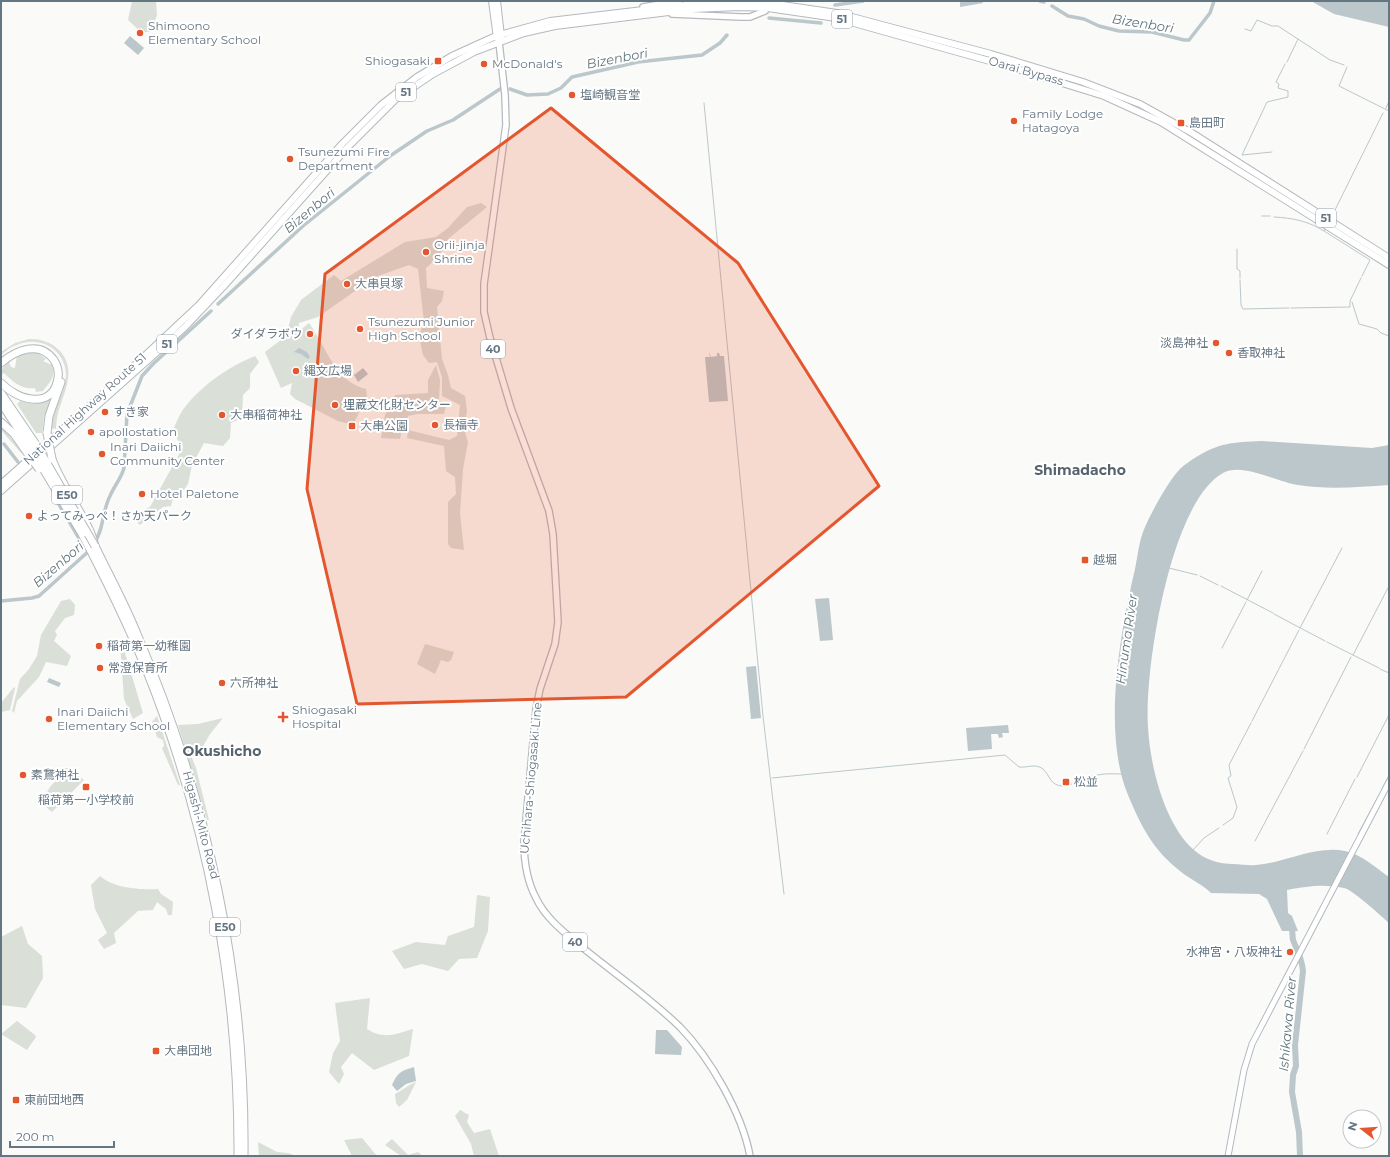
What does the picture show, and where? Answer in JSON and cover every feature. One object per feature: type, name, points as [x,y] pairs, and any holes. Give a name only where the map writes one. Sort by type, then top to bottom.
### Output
[{"type":"highway","points":[[492,1],[499,37]]},
{"type":"highway","points":[[498,1],[499,37]]},
{"type":"highway","name":"Oarai Bypass","points":[[622,14],[725,2],[769,3],[807,8],[895,28],[1082,82],[1140,104],[1192,133],[1389,258]]},
{"type":"highway","name":"Oarai Bypass","points":[[622,14],[724,7],[768,8],[807,12],[856,23],[1081,87],[1124,103],[1191,139],[1389,265]]},
{"type":"highway","name":"National Highway Route 51","points":[[1,484],[135,365],[193,310],[348,138],[381,105],[404,87],[435,66],[499,37],[622,14]]},
{"type":"highway","name":"National Highway Route 51","points":[[1,491],[185,327],[347,148],[385,109],[421,82],[440,70],[499,37]]},
{"type":"highway","points":[[1,359],[11,350],[36,345],[49,350],[59,361],[62,370],[62,379],[49,416],[47,433],[49,448],[54,463],[90,530],[95,546]]},
{"type":"highway","points":[[1,363],[16,352],[23,349],[40,349],[51,356],[55,362],[58,374],[57,383],[52,391],[37,400],[28,400],[19,397],[1,382]]},
{"type":"highway","name":"Higashi-Mito Road","points":[[1,393],[82,534],[103,567]]},
{"type":"highway","name":"Higashi-Mito Road","points":[[1,403],[95,546],[160,698],[199,811],[210,853],[226,933],[240,1045],[244,1106],[244,1156]]},
{"type":"highway","points":[[1,422],[33,450]]},
{"type":"highway","name":"Higashi-Mito Road","points":[[163,707],[193,811],[207,868],[220,934],[234,1046],[238,1156]]},
{"type":"main road","points":[[622,14],[679,1]]},
{"type":"main road","points":[[622,14],[690,14],[750,17],[765,11]]},
{"type":"main road","name":"Uchihara-Shiogasaki Line","points":[[499,37],[505,95],[506,125],[484,284],[484,312],[508,401],[549,511],[558,622],[556,639],[540,689],[533,725],[524,842],[524,859],[527,876],[535,898],[554,924],[668,1016],[694,1043],[710,1064],[724,1090],[745,1136],[750,1156]]},
{"type":"main road","points":[[1228,1156],[1249,1052],[1256,1035],[1389,782]]},
{"type":"highlighted area","points":[[551,108],[738,263],[879,486],[626,697],[357,704],[307,489],[325,274]]},
{"type":"shaded area","points":[[132,1],[156,1],[157,15],[151,32],[141,32],[128,20]]},
{"type":"shaded area","points":[[481,203],[487,207],[448,239],[439,256],[426,268],[427,288],[444,291],[442,301],[437,307],[442,359],[451,388],[465,396],[467,411],[464,429],[468,442],[463,469],[460,513],[464,550],[451,548],[448,544],[448,502],[456,494],[455,477],[446,471],[444,446],[407,438],[408,430],[449,440],[457,436],[460,405],[442,396],[442,377],[437,362],[429,363],[423,355],[419,336],[424,322],[418,269],[409,265],[375,277],[318,317],[299,323],[298,332],[309,323],[339,371],[356,385],[366,389],[367,396],[353,425],[338,421],[295,399],[290,394],[292,383],[281,388],[265,352],[286,336],[291,317],[301,300],[334,275],[341,281],[405,242],[436,237],[448,228],[467,207]]},
{"type":"shaded area","points":[[29,339],[42,340],[53,345],[60,351],[68,366],[68,382],[58,413],[56,429],[50,428],[50,422],[62,393],[66,375],[65,367],[58,353],[46,344],[31,342],[14,346],[1,355],[1,352],[15,343]]},
{"type":"shaded area","points":[[37,352],[46,359],[43,361],[52,365],[53,369],[52,379],[43,391],[36,392],[35,388],[22,387],[4,373],[1,375],[1,370],[9,362],[11,367],[15,368],[17,355]]},
{"type":"shaded area","points":[[255,356],[259,362],[250,374],[250,388],[243,395],[242,418],[231,423],[230,438],[223,446],[204,443],[192,465],[188,484],[184,490],[175,492],[171,506],[163,507],[140,525],[134,519],[142,510],[150,507],[183,447],[172,432],[183,410],[200,391],[217,377],[236,365]]},
{"type":"shaded area","points":[[436,365],[440,380],[439,400],[446,406],[444,414],[417,414],[408,416],[405,429],[402,429],[400,439],[381,438],[385,415],[395,395],[428,393],[428,380]]},
{"type":"shaded area","points":[[49,398],[51,400],[44,417],[42,433],[36,433],[17,404],[20,401],[34,404]]},
{"type":"shaded area","points":[[1,426],[23,452],[21,453],[1,430]]},
{"type":"shaded area","points":[[70,599],[75,605],[74,615],[65,618],[55,631],[57,635],[54,641],[71,656],[67,666],[46,662],[39,677],[17,701],[14,713],[12,711],[20,679],[29,669],[37,656],[41,635],[61,601]]},
{"type":"shaded area","points":[[120,643],[122,643],[143,713],[133,719],[124,699]]},
{"type":"shaded area","points":[[425,644],[454,652],[451,660],[448,662],[441,660],[435,674],[417,664]]},
{"type":"shaded area","points":[[14,687],[10,710],[1,712],[1,703]]},
{"type":"shaded area","points":[[157,716],[180,785],[178,785],[162,748],[164,746],[163,740],[157,737],[152,722]]},
{"type":"shaded area","points":[[223,718],[210,734],[202,748],[187,746],[196,768],[209,820],[207,820],[178,725],[198,724]]},
{"type":"shaded area","points":[[64,768],[68,768],[84,780],[52,812],[46,807],[47,793]]},
{"type":"shaded area","points":[[100,876],[105,880],[119,886],[158,889],[161,894],[173,902],[172,915],[168,915],[166,909],[157,902],[153,910],[138,911],[114,933],[116,943],[104,949],[98,940],[107,933],[95,909],[91,885]]},
{"type":"shaded area","points":[[477,895],[490,897],[488,931],[477,958],[459,959],[448,971],[422,964],[404,969],[392,951],[416,942],[445,945],[448,936],[474,927]]},
{"type":"shaded area","points":[[22,926],[28,944],[42,956],[43,978],[26,1008],[1,1005],[1,937]]},
{"type":"shaded area","points":[[370,998],[367,1029],[379,1034],[390,1035],[413,1029],[409,1056],[374,1070],[352,1053],[341,1067],[344,1074],[339,1084],[329,1072],[333,1053],[340,1041],[335,1003]]},
{"type":"shaded area","points":[[17,1021],[36,1037],[27,1050],[1,1034]]},
{"type":"shaded area","points":[[416,1082],[407,1100],[399,1107],[396,1103],[395,1094]]},
{"type":"shaded area","points":[[460,1110],[469,1115],[467,1122],[474,1133],[490,1129],[499,1156],[474,1156],[471,1144],[455,1116]]},
{"type":"shaded area","points":[[362,1138],[377,1156],[352,1156],[344,1140]]},
{"type":"shaded area","points":[[392,1139],[408,1155],[418,1152],[423,1156],[401,1156],[385,1145]]},
{"type":"shaded area","points":[[258,1142],[277,1152],[297,1156],[259,1156]]},
{"type":"water","points":[[960,1],[982,1],[983,3],[960,7]]},
{"type":"water","points":[[1311,1],[1389,1],[1389,27],[1334,14]]},
{"type":"water","points":[[130,36],[144,48],[138,55],[124,43]]},
{"type":"water","points":[[299,348],[307,352],[310,357],[308,359],[301,354],[294,352]]},
{"type":"water","points":[[709,352],[711,357],[717,356],[717,353],[719,353],[720,356],[724,356],[728,401],[709,402],[705,357],[710,357]]},
{"type":"water","points":[[363,368],[368,374],[358,382],[354,375]]},
{"type":"water","name":"Hinuma River","points":[[1262,441],[1372,448],[1389,445],[1389,485],[1344,488],[1309,487],[1250,471],[1231,470],[1223,473],[1204,490],[1188,517],[1175,551],[1164,590],[1156,630],[1148,701],[1148,727],[1152,759],[1160,793],[1174,825],[1183,839],[1198,853],[1213,861],[1253,865],[1267,864],[1323,850],[1345,851],[1357,855],[1389,877],[1389,923],[1360,898],[1344,888],[1316,886],[1287,890],[1288,913],[1292,916],[1298,931],[1282,931],[1267,899],[1259,894],[1211,893],[1180,871],[1162,855],[1155,846],[1143,827],[1133,806],[1120,770],[1116,743],[1115,713],[1119,652],[1140,542],[1145,527],[1166,487],[1181,468],[1193,459],[1226,444]]},
{"type":"water","points":[[829,598],[833,640],[820,641],[815,599]]},
{"type":"water","points":[[756,666],[761,718],[751,719],[746,667]]},
{"type":"water","points":[[49,678],[61,683],[59,687],[47,682]]},
{"type":"water","points":[[1008,725],[1009,733],[1002,733],[1003,737],[999,738],[998,734],[991,734],[992,749],[968,751],[966,728]]},
{"type":"water","points":[[656,1030],[667,1030],[682,1047],[681,1055],[655,1054]]},
{"type":"water","points":[[414,1067],[416,1081],[406,1084],[397,1091],[392,1085],[396,1077],[403,1071]]},
{"type":"waterway","name":"Bizenbori","points":[[835,5],[863,1]]},
{"type":"waterway","name":"Bizenbori","points":[[1040,1],[1044,2]]},
{"type":"waterway","name":"Bizenbori","points":[[1052,6],[1068,16],[1084,19],[1099,26],[1119,31],[1152,32],[1189,40],[1210,13],[1214,1]]},
{"type":"waterway","name":"Bizenbori","points":[[769,18],[821,23]]},
{"type":"waterway","points":[[1245,29],[1251,31],[1257,20],[1272,26],[1278,26],[1330,60],[1344,65]]},
{"type":"waterway","name":"Bizenbori","points":[[510,89],[527,95],[548,94],[561,88],[572,77],[638,62],[702,55],[720,43],[727,35]]},
{"type":"waterway","points":[[1287,62],[1298,39]]},
{"type":"waterway","points":[[1272,152],[1242,155],[1267,102],[1288,97],[1288,91],[1278,88],[1279,84],[1276,82],[1285,64]]},
{"type":"waterway","points":[[1347,67],[1339,86],[1389,111]]},
{"type":"waterway","name":"Bizenbori","points":[[218,304],[303,226],[390,156],[427,131],[453,120],[500,89]]},
{"type":"waterway","points":[[1386,108],[1389,101]]},
{"type":"waterway","points":[[704,103],[763,716],[784,894]]},
{"type":"waterway","points":[[1332,216],[1383,113]]},
{"type":"waterway","points":[[1262,216],[1270,216]]},
{"type":"waterway","points":[[1274,217],[1288,218],[1312,225],[1324,231],[1325,229]]},
{"type":"waterway","points":[[1324,231],[1370,260],[1362,276]]},
{"type":"waterway","points":[[1237,249],[1237,269],[1240,271],[1240,278]]},
{"type":"waterway","points":[[1291,308],[1350,307],[1350,301],[1361,278]]},
{"type":"waterway","points":[[1240,280],[1241,305],[1243,309],[1289,308]]},
{"type":"waterway","points":[[1352,302],[1359,324],[1377,329],[1381,333],[1389,336]]},
{"type":"waterway","name":"Bizenbori","points":[[94,543],[100,532],[107,502],[124,468],[127,414],[142,376],[211,311]]},
{"type":"waterway","points":[[4,444],[18,462]]},
{"type":"waterway","points":[[54,496],[83,545]]},
{"type":"waterway","points":[[1300,628],[1342,548]]},
{"type":"waterway","name":"Bizenbori","points":[[1,601],[39,596],[90,550]]},
{"type":"waterway","points":[[1169,568],[1197,575]]},
{"type":"waterway","points":[[1247,600],[1262,571]]},
{"type":"waterway","points":[[1200,576],[1218,585]]},
{"type":"waterway","points":[[1221,586],[1273,613]]},
{"type":"waterway","points":[[1353,655],[1389,586]]},
{"type":"waterway","points":[[1222,648],[1246,602]]},
{"type":"waterway","points":[[1274,614],[1325,641]]},
{"type":"waterway","points":[[1252,721],[1299,630]]},
{"type":"waterway","points":[[1327,642],[1379,668]]},
{"type":"waterway","points":[[1304,749],[1351,657]]},
{"type":"waterway","points":[[1380,669],[1389,673]]},
{"type":"waterway","points":[[1357,777],[1389,715]]},
{"type":"waterway","points":[[1223,825],[1233,818],[1237,807],[1228,778],[1231,776],[1229,765],[1251,723]]},
{"type":"waterway","points":[[1255,841],[1303,751]]},
{"type":"waterway","points":[[772,778],[1005,755],[1019,767],[1040,767],[1053,782],[1059,786],[1072,784],[1094,776],[1122,774]]},
{"type":"waterway","points":[[1382,789],[1389,775]]},
{"type":"waterway","points":[[1327,834],[1355,779]]},
{"type":"waterway","points":[[1358,834],[1380,793]]},
{"type":"waterway","points":[[1193,850],[1204,838],[1219,828]]},
{"type":"waterway","name":"Ishikawa River","points":[[1291,924],[1293,940],[1303,971],[1295,1045],[1296,1066],[1293,1075],[1292,1092],[1299,1132],[1300,1156]]},
{"type":"place","name":"Shimoono Elementary School","points":[[140,33]]},
{"type":"place","name":"Shiogasaki","points":[[438,61]]},
{"type":"place","name":"McDonald's","points":[[484,64]]},
{"type":"place","name":"塩崎観音堂","points":[[572,95]]},
{"type":"place","name":"Family Lodge Hatagoya","points":[[1014,121]]},
{"type":"place","name":"島田町","points":[[1181,123]]},
{"type":"place","name":"Tsunezumi Fire Department","points":[[290,159]]},
{"type":"place","name":"Orii-jinja Shrine","points":[[426,252]]},
{"type":"place","name":"大串貝塚","points":[[347,284]]},
{"type":"place","name":"Tsunezumi Junior High School","points":[[360,329]]},
{"type":"place","name":"ダイダラボウ","points":[[310,334]]},
{"type":"place","name":"淡島神社","points":[[1216,343]]},
{"type":"place","name":"香取神社","points":[[1229,353]]},
{"type":"place","name":"縄文広場","points":[[296,371]]},
{"type":"place","name":"埋蔵文化財センター","points":[[335,405]]},
{"type":"place","name":"すき家","points":[[105,412]]},
{"type":"place","name":"大串稲荷神社","points":[[222,415]]},
{"type":"place","name":"長福寺","points":[[435,425]]},
{"type":"place","name":"大串公園","points":[[352,426]]},
{"type":"place","name":"apollostation","points":[[91,432]]},
{"type":"place","name":"Inari Daiichi Community Center","points":[[102,454]]},
{"type":"place","name":"Hotel Paletone","points":[[142,494]]},
{"type":"place","name":"よってみっぺ！さか天パーク","points":[[29,516]]},
{"type":"place","name":"越堀","points":[[1085,560]]},
{"type":"place","name":"稲荷第一幼稚園","points":[[99,646]]},
{"type":"place","name":"常澄保育所","points":[[100,668]]},
{"type":"place","name":"六所神社","points":[[222,683]]},
{"type":"place","name":"Shiogasaki Hospital","points":[[283,717]]},
{"type":"place","name":"Inari Daiichi Elementary School","points":[[49,719]]},
{"type":"place","name":"素鵞神社","points":[[23,775]]},
{"type":"place","name":"松並","points":[[1066,782]]},
{"type":"place","name":"稲荷第一小学校前","points":[[86,787]]},
{"type":"place","name":"水神宮・八坂神社","points":[[1290,952]]},
{"type":"place","name":"大串団地","points":[[156,1051]]},
{"type":"place","name":"東前団地西","points":[[16,1100]]},
{"type":"district","name":"Shimadacho","points":[[1080,470]]},
{"type":"district","name":"Okushicho","points":[[222,751]]}]
